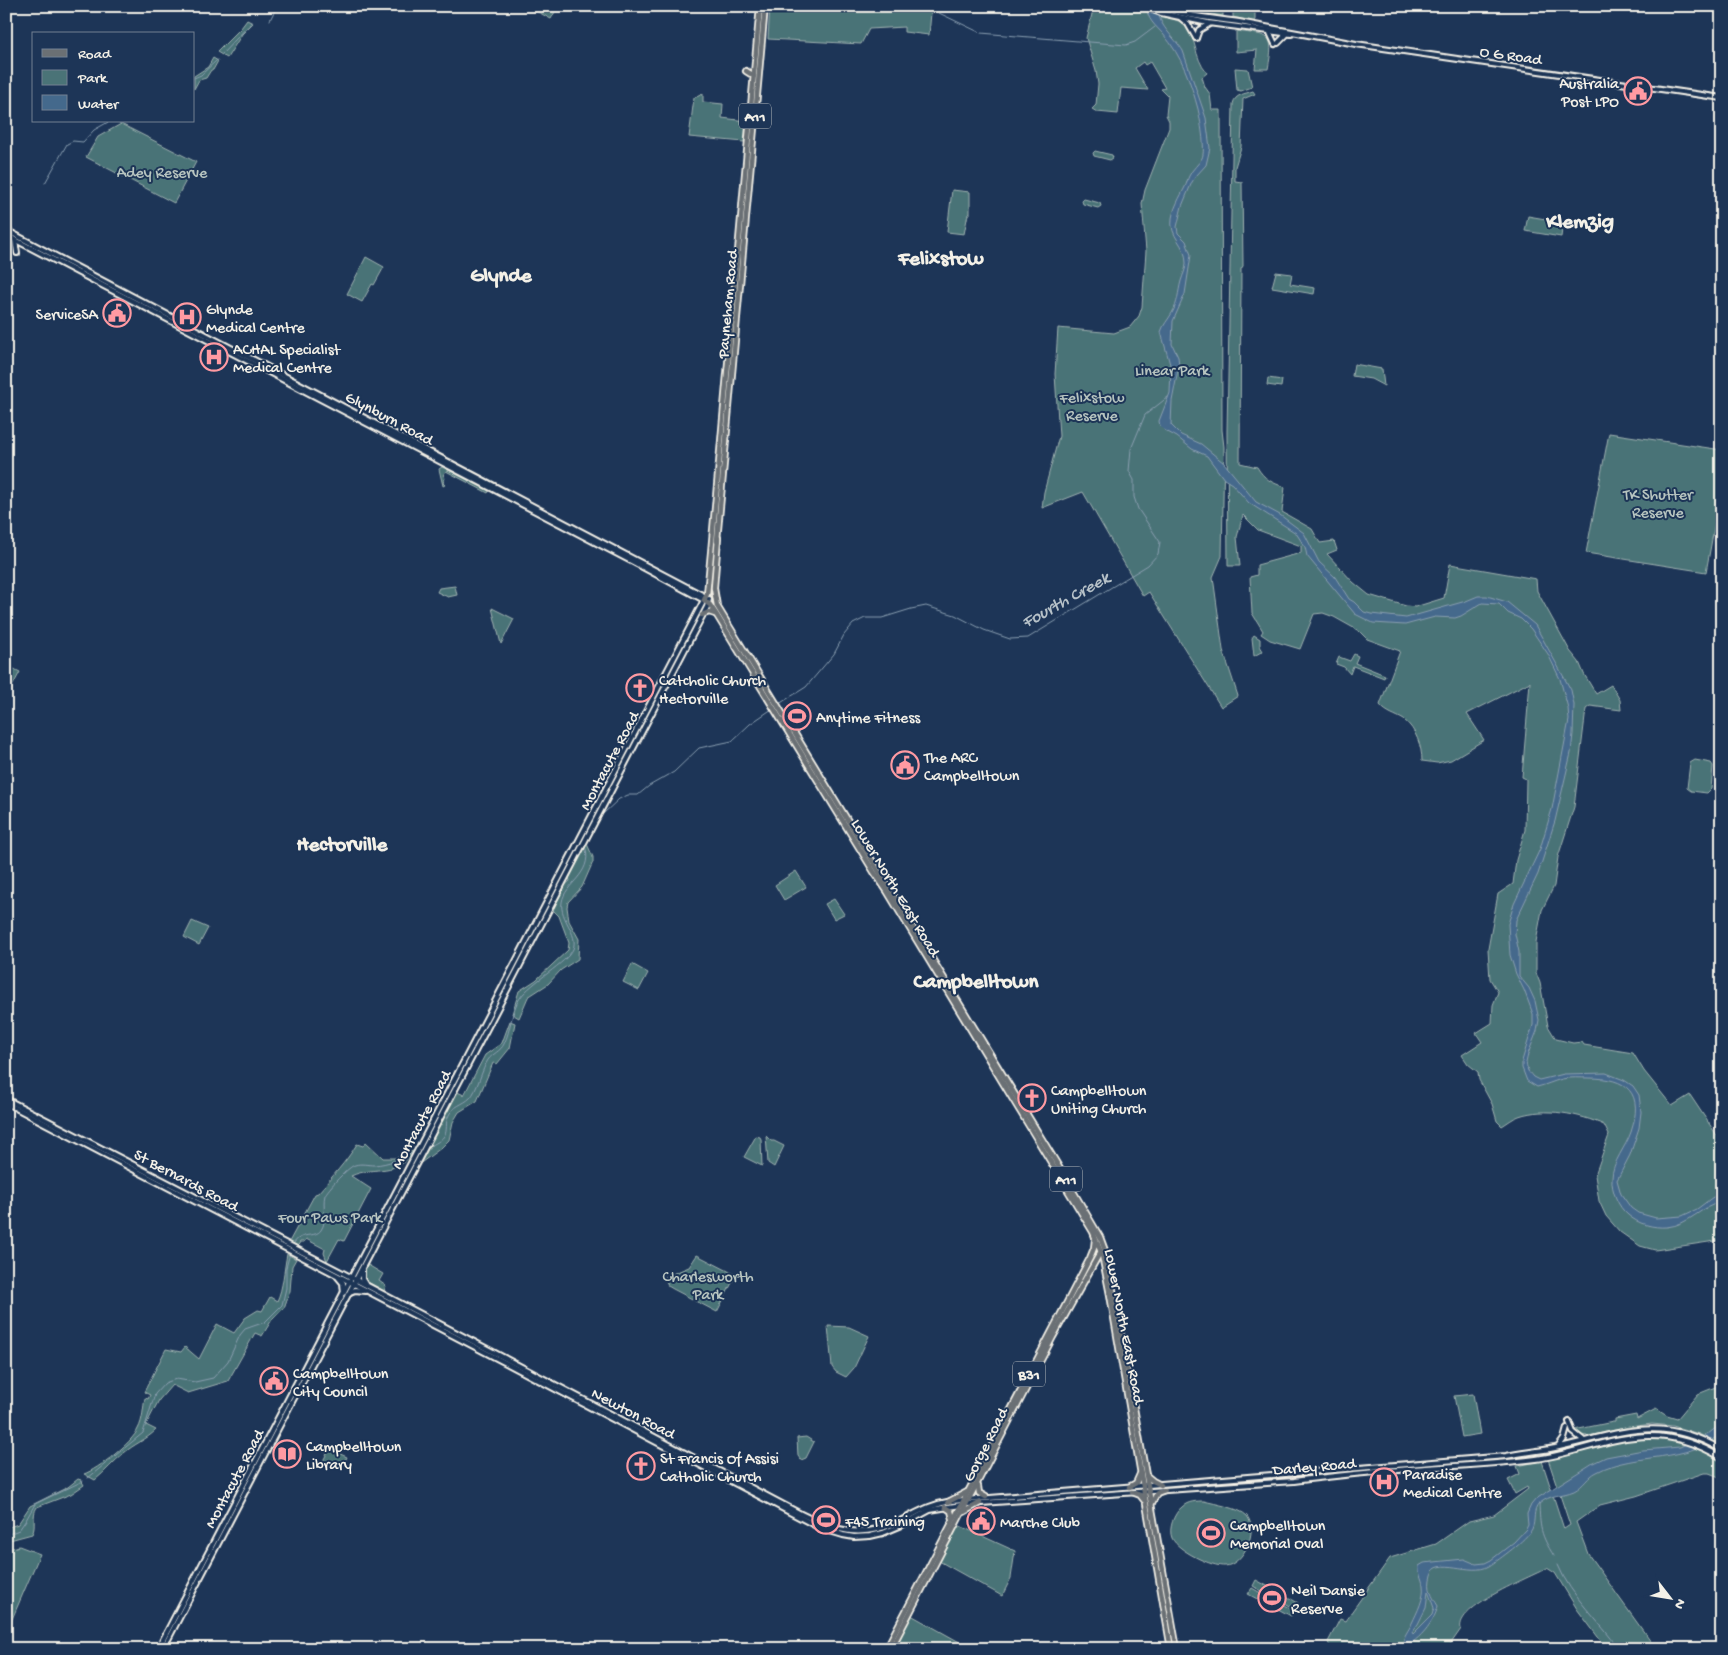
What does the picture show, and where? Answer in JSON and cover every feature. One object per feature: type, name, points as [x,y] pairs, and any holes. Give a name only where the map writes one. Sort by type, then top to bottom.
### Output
[{"type":"main road","name":"Payneham Road","points":[[707,600],[760,6]]},
{"type":"main road","name":"Payneham Road","points":[[707,600],[718,538],[765,6]]},
{"type":"main road","name":"O G Road","points":[[1142,6],[1196,18],[1210,24],[1286,35],[1296,34]]},
{"type":"main road","name":"O G Road","points":[[1156,6],[1162,11],[1180,17],[1236,22],[1296,34],[1722,98]]},
{"type":"main road","points":[[1180,17],[1188,24],[1196,38],[1203,26],[1210,24]]},
{"type":"main road","points":[[1270,33],[1276,43],[1286,35]]},
{"type":"main road","points":[[759,72],[755,66],[760,57]]},
{"type":"main road","points":[[746,71],[754,76]]},
{"type":"main road","points":[[752,101],[756,99],[757,93]]},
{"type":"main road","name":"Glynburn Road","points":[[6,230],[692,589],[707,600]]},
{"type":"main road","name":"Glynburn Road","points":[[6,235],[707,600]]},
{"type":"main road","points":[[15,240],[17,253]]},
{"type":"main road","points":[[96,277],[103,283],[104,287]]},
{"type":"main road","points":[[721,498],[716,494],[722,489]]},
{"type":"main road","name":"Lower North East Road","points":[[718,538],[714,588],[717,606],[874,872],[1103,1250]]},
{"type":"main road","points":[[692,589],[703,591],[708,586]]},
{"type":"main road","points":[[695,595],[700,602],[700,614],[709,612],[716,614]]},
{"type":"main road","name":"Lower North East Road","points":[[707,600],[717,606]]},
{"type":"main road","name":"Lower North East Road","points":[[707,600],[776,707],[1096,1230],[1103,1250],[1177,1649]]},
{"type":"main road","name":"Montacute Road","points":[[158,1649],[415,1160],[474,1054],[707,600]]},
{"type":"main road","name":"Montacute Road","points":[[421,1150],[467,1056],[700,614]]},
{"type":"main road","points":[[467,1056],[474,1054]]},
{"type":"main road","name":"St Bernards Road","points":[[6,1101],[291,1248],[342,1272],[353,1281]]},
{"type":"main road","name":"Gorge Road","points":[[891,1649],[906,1611],[963,1512],[969,1491],[1090,1258],[1094,1248],[1095,1237]]},
{"type":"main road","name":"St Bernards Road","points":[[291,1248],[337,1275],[353,1281]]},
{"type":"main road","points":[[1090,1258],[1103,1250]]},
{"type":"main road","name":"Gorge Road","points":[[886,1649],[912,1608],[952,1522],[978,1483],[1053,1337],[1103,1250]]},
{"type":"main road","points":[[342,1272],[349,1272],[360,1267],[366,1285]]},
{"type":"main road","points":[[337,1275],[343,1283],[346,1293],[355,1290],[367,1291]]},
{"type":"main road","name":"Newton Road","points":[[353,1281],[366,1285],[822,1524],[851,1532],[877,1530],[928,1506],[948,1502],[966,1502]]},
{"type":"main road","name":"Newton Road","points":[[353,1281],[367,1291],[827,1532],[854,1537],[876,1534],[902,1525],[930,1510],[966,1502]]},
{"type":"main road","name":"Montacute Road","points":[[163,1649],[346,1293]]},
{"type":"main road","points":[[1569,1422],[1573,1432],[1583,1440]]},
{"type":"main road","points":[[1557,1448],[1563,1440],[1567,1428]]},
{"type":"main road","name":"Darley Road","points":[[966,1502],[980,1503],[1132,1492],[1161,1484],[1506,1456],[1557,1448],[1621,1431],[1640,1429],[1663,1430],[1685,1434],[1722,1450]]},
{"type":"main road","name":"Darley Road","points":[[966,1502],[986,1497],[1129,1487],[1165,1490],[1482,1465],[1550,1457],[1628,1437],[1658,1436],[1677,1439],[1708,1450],[1722,1458]]},
{"type":"main road","points":[[1129,1487],[1137,1482],[1143,1473],[1152,1481],[1161,1484]]},
{"type":"main road","points":[[978,1483],[978,1491],[986,1497]]},
{"type":"main road","name":"Lower North East Road","points":[[1146,1488],[1146,1504],[1171,1649]]},
{"type":"main road","points":[[1152,1506],[1155,1495],[1165,1490]]},
{"type":"main road","points":[[948,1502],[969,1491]]},
{"type":"main road","points":[[1132,1492],[1142,1497],[1146,1504]]},
{"type":"main road","points":[[963,1512],[980,1503]]},
{"type":"main road","points":[[944,1507],[952,1513],[952,1522]]},
{"type":"main road","points":[[906,1611],[912,1608]]},
{"type":"green space","points":[[527,6],[554,6],[557,8],[551,19]]},
{"type":"green space","points":[[770,6],[917,6],[931,13],[929,35],[904,32],[904,27],[869,29],[861,44],[768,39]]},
{"type":"green space","points":[[1094,6],[1136,6],[1184,23],[1191,34],[1199,60],[1207,73],[1202,77],[1205,87],[1210,94],[1212,110],[1221,110],[1222,430],[1224,447],[1222,556],[1213,577],[1223,650],[1238,696],[1221,707],[1149,592],[1143,596],[1083,492],[1042,508],[1044,492],[1059,436],[1055,374],[1058,328],[1114,333],[1130,327],[1139,316],[1142,307],[1146,251],[1142,204],[1145,190],[1169,128],[1169,121],[1166,115],[1168,96],[1161,89],[1165,88],[1150,62],[1145,65],[1143,62],[1135,68],[1148,90],[1121,88],[1118,114],[1097,112],[1092,109],[1096,105],[1098,84],[1086,38]]},
{"type":"green space","points":[[1165,6],[1223,6],[1223,16]]},
{"type":"green space","points":[[1233,6],[1255,6],[1255,22],[1233,17]]},
{"type":"green space","points":[[247,20],[253,23],[242,34],[227,58],[217,52],[241,28]]},
{"type":"green space","points":[[1236,31],[1263,35],[1267,38],[1271,48],[1268,69],[1255,69],[1257,50],[1236,52]]},
{"type":"green space","points":[[213,58],[218,61],[206,78],[199,80],[195,87],[195,75],[208,67]]},
{"type":"green space","points":[[1235,68],[1248,69],[1252,87],[1241,91],[1237,90]]},
{"type":"green space","points":[[1253,91],[1255,94],[1243,99],[1241,147],[1235,167],[1235,181],[1242,182],[1243,266],[1241,269],[1240,463],[1257,467],[1269,480],[1285,487],[1282,512],[1312,529],[1320,543],[1334,541],[1337,550],[1327,554],[1353,582],[1369,595],[1415,607],[1444,598],[1450,564],[1536,579],[1537,591],[1596,694],[1611,685],[1620,700],[1621,710],[1590,706],[1586,709],[1574,807],[1558,857],[1554,886],[1542,910],[1536,942],[1536,973],[1540,983],[1548,1026],[1556,1039],[1573,1043],[1582,1042],[1584,1045],[1633,1053],[1644,1071],[1672,1106],[1690,1095],[1722,1143],[1722,1240],[1655,1250],[1640,1246],[1620,1232],[1606,1216],[1599,1201],[1595,1175],[1609,1135],[1604,1125],[1573,1115],[1540,1112],[1519,1116],[1502,1126],[1497,1121],[1492,1104],[1479,1080],[1478,1072],[1468,1064],[1462,1055],[1482,1042],[1476,1033],[1492,1023],[1493,1005],[1498,992],[1490,979],[1488,949],[1498,894],[1513,884],[1516,860],[1525,830],[1526,779],[1522,777],[1530,682],[1467,714],[1484,740],[1451,760],[1437,763],[1422,761],[1421,750],[1412,728],[1404,720],[1388,712],[1380,705],[1400,651],[1367,639],[1359,631],[1323,613],[1314,614],[1300,649],[1270,640],[1261,634],[1263,631],[1252,613],[1250,577],[1257,575],[1257,565],[1301,553],[1301,546],[1258,530],[1243,515],[1237,537],[1240,566],[1228,566],[1227,432],[1233,104],[1238,96]]},
{"type":"green space","points":[[703,94],[703,102],[723,104],[722,118],[746,121],[744,142],[689,137],[694,98]]},
{"type":"green space","name":"Adey Reserve","points":[[121,124],[196,162],[174,203],[86,157],[98,137]]},
{"type":"green space","points":[[1095,151],[1112,155],[1113,158],[1110,160],[1094,156],[1093,153]]},
{"type":"green space","points":[[952,190],[970,192],[970,214],[968,214],[964,234],[947,232]]},
{"type":"green space","points":[[1084,199],[1100,203],[1101,206],[1098,208],[1083,204],[1082,201]]},
{"type":"green space","points":[[1528,216],[1563,222],[1561,237],[1525,231]]},
{"type":"green space","points":[[366,257],[384,267],[362,302],[347,294]]},
{"type":"green space","points":[[1276,272],[1292,274],[1290,284],[1315,288],[1314,294],[1272,287]]},
{"type":"green space","points":[[1354,364],[1382,369],[1384,386],[1371,379],[1352,376]]},
{"type":"green space","points":[[1268,378],[1282,380],[1281,387],[1267,385]]},
{"type":"green space","name":"TK Shutter Reserve","points":[[1609,433],[1722,450],[1722,513],[1715,523],[1706,572],[1586,553]]},
{"type":"green space","points":[[442,467],[489,491],[488,493],[446,471],[443,475],[445,478],[443,483],[445,485],[443,486],[439,469]]},
{"type":"green space","points":[[455,586],[457,595],[448,597],[437,592],[439,588]]},
{"type":"green space","points":[[492,608],[514,619],[501,644]]},
{"type":"green space","points":[[1254,635],[1260,639],[1260,646],[1263,651],[1254,656],[1252,638]]},
{"type":"green space","points":[[1354,654],[1358,656],[1355,663],[1385,675],[1384,678],[1353,666],[1350,674],[1344,667],[1336,664],[1339,657],[1350,661]]},
{"type":"green space","points":[[6,665],[20,672],[6,698]]},
{"type":"green space","points":[[1695,760],[1711,763],[1713,766],[1711,789],[1707,793],[1691,791],[1687,788],[1690,763]]},
{"type":"green space","points":[[587,844],[593,857],[593,862],[582,887],[568,902],[567,907],[569,921],[579,939],[578,959],[561,970],[548,984],[528,997],[519,1018],[512,1014],[519,991],[536,980],[568,950],[569,943],[559,916],[553,910],[565,885],[570,881],[569,878]]},
{"type":"green space","points":[[796,871],[806,887],[784,900],[775,885]]},
{"type":"green space","points":[[834,899],[844,914],[834,919],[825,904]]},
{"type":"green space","points":[[192,921],[208,928],[199,945],[184,937]]},
{"type":"green space","points":[[632,964],[648,973],[639,990],[623,982]]},
{"type":"green space","points":[[510,1021],[515,1023],[510,1048],[497,1064],[493,1063],[477,1101],[459,1112],[453,1122],[449,1140],[418,1165],[455,1091],[464,1095],[485,1055],[502,1043]]},
{"type":"green space","points":[[756,1136],[761,1139],[762,1166],[744,1157]]},
{"type":"green space","points":[[766,1136],[771,1141],[784,1146],[774,1167],[768,1163]]},
{"type":"green space","name":"Four Paws Park","points":[[366,1142],[383,1158],[396,1158],[413,1151],[407,1159],[394,1167],[351,1176],[371,1189],[344,1241],[339,1239],[327,1261],[324,1253],[325,1249],[306,1239],[304,1242],[300,1242],[297,1247],[289,1242],[315,1194],[339,1169],[357,1144],[363,1146]]},
{"type":"green space","points":[[287,1254],[296,1259],[292,1266],[290,1291],[284,1308],[273,1318],[262,1336],[255,1333],[228,1381],[188,1393],[172,1385],[159,1400],[146,1425],[156,1430],[120,1456],[95,1480],[84,1474],[98,1467],[114,1455],[135,1435],[141,1422],[145,1398],[148,1399],[150,1395],[144,1392],[166,1349],[181,1352],[185,1347],[199,1359],[217,1324],[234,1333],[245,1318],[258,1310],[262,1311],[270,1297],[277,1301],[282,1285]]},
{"type":"green space","name":"Charlesworth Park","points":[[697,1255],[736,1275],[717,1312],[668,1286],[665,1277],[689,1267]]},
{"type":"green space","points":[[368,1265],[383,1274],[379,1281],[386,1286],[384,1291],[366,1281],[363,1273]]},
{"type":"green space","points":[[828,1326],[849,1327],[869,1336],[854,1368],[846,1377],[836,1372],[832,1367]]},
{"type":"green space","points":[[1722,1381],[1722,1446],[1699,1434],[1673,1426],[1652,1424],[1588,1436],[1581,1435],[1574,1430],[1615,1422],[1615,1419],[1636,1415],[1637,1419],[1656,1409],[1667,1416],[1677,1419],[1698,1394],[1718,1386]]},
{"type":"green space","points":[[1473,1394],[1480,1434],[1462,1437],[1454,1396]]},
{"type":"green space","points":[[806,1437],[814,1442],[806,1458],[801,1460],[798,1456],[797,1438]]},
{"type":"green space","points":[[1655,1438],[1690,1445],[1707,1452],[1722,1462],[1722,1478],[1704,1473],[1636,1496],[1600,1505],[1576,1522],[1588,1554],[1656,1649],[1607,1649],[1577,1609],[1555,1573],[1547,1568],[1495,1594],[1469,1611],[1462,1620],[1461,1629],[1447,1649],[1331,1649],[1328,1642],[1340,1619],[1345,1621],[1390,1558],[1436,1544],[1469,1521],[1494,1515],[1528,1489],[1527,1487],[1515,1494],[1508,1480],[1520,1474],[1517,1466],[1542,1461],[1564,1529],[1570,1525],[1548,1459],[1632,1439]]},
{"type":"green space","points":[[329,1449],[347,1457],[343,1465],[336,1462],[333,1466],[323,1461]]},
{"type":"green space","points":[[78,1479],[84,1485],[71,1494],[37,1507],[34,1514],[32,1534],[6,1541],[6,1528],[18,1524],[30,1506],[68,1487]]},
{"type":"green space","name":"Campbelltown Memorial Oval","points":[[1204,1501],[1244,1513],[1250,1522],[1250,1538],[1247,1546],[1238,1560],[1232,1564],[1219,1566],[1204,1561],[1181,1548],[1172,1538],[1171,1526],[1179,1510],[1190,1502]]},
{"type":"green space","points":[[958,1525],[1015,1551],[1011,1578],[1002,1596],[939,1561]]},
{"type":"green space","points":[[19,1546],[40,1554],[6,1633],[6,1550]]},
{"type":"green space","points":[[1256,1580],[1269,1587],[1265,1593],[1253,1586]]},
{"type":"green space","points":[[1270,1587],[1283,1594],[1279,1600],[1267,1593]]},
{"type":"green space","points":[[1252,1588],[1264,1595],[1261,1601],[1248,1594]]},
{"type":"green space","points":[[1266,1595],[1278,1603],[1275,1609],[1262,1601]]},
{"type":"green space","points":[[1286,1596],[1298,1603],[1295,1609],[1282,1601]]},
{"type":"green space","points":[[1281,1603],[1294,1610],[1291,1616],[1278,1609]]},
{"type":"green space","points":[[911,1615],[972,1649],[893,1649]]},
{"type":"water","points":[[1147,6],[1158,6],[1158,13],[1163,25],[1183,51],[1206,118],[1210,148],[1206,165],[1192,182],[1182,206],[1177,227],[1178,233],[1186,241],[1191,255],[1185,294],[1173,321],[1172,344],[1178,357],[1179,365],[1172,401],[1171,425],[1181,435],[1201,444],[1224,463],[1256,502],[1280,515],[1304,533],[1319,562],[1335,577],[1349,599],[1364,612],[1406,618],[1478,596],[1487,596],[1507,602],[1535,625],[1571,690],[1574,705],[1571,753],[1555,821],[1538,874],[1516,920],[1515,934],[1519,952],[1519,976],[1529,988],[1535,1001],[1539,1020],[1526,1063],[1528,1071],[1539,1080],[1564,1074],[1606,1073],[1624,1080],[1633,1086],[1639,1095],[1641,1112],[1639,1128],[1630,1155],[1617,1180],[1621,1194],[1631,1208],[1638,1213],[1656,1218],[1682,1216],[1697,1209],[1713,1197],[1722,1197],[1722,1202],[1708,1207],[1682,1223],[1675,1226],[1662,1227],[1641,1223],[1624,1212],[1616,1198],[1612,1183],[1614,1166],[1629,1138],[1635,1118],[1634,1098],[1630,1090],[1614,1081],[1589,1078],[1565,1078],[1537,1087],[1527,1081],[1522,1068],[1522,1061],[1533,1025],[1533,1014],[1510,955],[1508,924],[1514,904],[1540,849],[1552,809],[1569,720],[1568,708],[1560,679],[1548,654],[1531,629],[1521,619],[1508,613],[1499,604],[1482,603],[1455,618],[1435,617],[1405,625],[1373,623],[1355,614],[1307,556],[1305,547],[1296,533],[1249,503],[1232,484],[1224,479],[1207,456],[1192,449],[1160,426],[1159,421],[1170,393],[1171,368],[1161,332],[1176,305],[1186,265],[1183,250],[1173,231],[1172,218],[1189,176],[1202,158],[1203,148],[1198,109],[1189,80],[1176,51],[1148,15]]},
{"type":"water","points":[[1722,1423],[1722,1432],[1694,1449],[1678,1454],[1612,1466],[1594,1474],[1574,1491],[1543,1501],[1537,1507],[1533,1526],[1529,1533],[1512,1549],[1489,1566],[1482,1569],[1447,1566],[1434,1569],[1431,1575],[1430,1588],[1438,1606],[1436,1613],[1427,1628],[1415,1640],[1401,1648],[1394,1649],[1403,1644],[1422,1600],[1423,1585],[1419,1566],[1424,1563],[1464,1559],[1476,1564],[1485,1563],[1514,1542],[1526,1529],[1528,1525],[1527,1514],[1536,1499],[1593,1463],[1606,1457],[1643,1450],[1680,1447],[1708,1434]],"holes":[[[1428,1591],[1434,1608],[1432,1615],[1413,1634],[1412,1632],[1426,1608]]]},
{"type":"waterway","points":[[270,20],[277,6]]},
{"type":"waterway","points":[[925,6],[934,11]]},
{"type":"waterway","points":[[939,13],[981,33],[1126,45],[1135,42],[1155,27]]},
{"type":"waterway","points":[[222,54],[252,22]]},
{"type":"waterway","points":[[195,78],[201,75],[217,60]]},
{"type":"waterway","points":[[45,183],[67,144],[73,141],[83,142],[94,130],[108,122]]},
{"type":"waterway","name":"Fourth Creek","points":[[779,704],[806,687],[834,654],[844,635],[853,624],[865,618],[882,618],[926,606],[955,615],[984,630],[1010,639],[1028,638],[1148,565],[1158,554],[1160,542],[1138,509],[1134,497],[1134,480],[1129,471],[1131,449],[1145,415],[1168,397]]},
{"type":"waterway","name":"Fourth Creek","points":[[603,814],[619,799],[628,795],[638,795],[649,786],[674,772],[699,748],[732,741],[750,724],[772,709]]},
{"type":"waterway","name":"Fourth Creek","points":[[426,1148],[442,1138],[445,1134],[447,1119],[450,1113],[473,1095],[488,1060],[504,1044],[520,998],[564,960],[573,949],[573,937],[563,914],[562,902],[564,895],[585,866],[587,858],[586,849]]},
{"type":"waterway","name":"Fourth Creek","points":[[292,1246],[299,1238],[318,1233],[321,1230],[325,1217],[325,1195],[348,1169],[357,1164],[374,1165],[385,1163],[415,1152]]},
{"type":"waterway","name":"Fourth Creek","points":[[88,1478],[143,1433],[155,1394],[165,1383],[176,1379],[195,1382],[213,1378],[228,1361],[240,1335],[245,1329],[265,1322],[282,1305],[286,1288],[286,1268],[290,1253]]},
{"type":"waterway","name":"Fourth Creek","points":[[6,1535],[19,1530],[35,1504],[83,1481]]},
{"type":"waterway","points":[[1539,1503],[1542,1531],[1554,1556]]},
{"type":"waterway","points":[[1558,1565],[1570,1588],[1619,1649]]},
{"type":"place","name":"Australia Post LPO","points":[[1638,91]]},
{"type":"place","name":"ServiceSA","points":[[117,313]]},
{"type":"place","name":"Glynde Medical Centre","points":[[187,317]]},
{"type":"place","name":"ACHAL Specialist Medical Centre","points":[[214,357]]},
{"type":"place","name":"Catcholic Church Hectorville","points":[[640,688]]},
{"type":"place","name":"Anytime Fitness","points":[[797,716]]},
{"type":"place","name":"The ARC Campbelltown","points":[[905,765]]},
{"type":"place","name":"Campbelltown Uniting Church","points":[[1032,1098]]},
{"type":"place","name":"Campbelltown City Council","points":[[274,1381]]},
{"type":"place","name":"Campbelltown Library","points":[[287,1454]]},
{"type":"place","name":"St Francis Of Assisi Catholic Church","points":[[641,1466]]},
{"type":"place","name":"Paradise Medical Centre","points":[[1384,1482]]},
{"type":"place","name":"F45 Training","points":[[826,1520]]},
{"type":"place","name":"Marche Club","points":[[981,1521]]},
{"type":"place","name":"Campbelltown Memorial Oval","points":[[1211,1533]]},
{"type":"place","name":"Neil Dansie Reserve","points":[[1272,1598]]},
{"type":"district","name":"Klemzig","points":[[1580,220]]},
{"type":"district","name":"Felixstow","points":[[941,257]]},
{"type":"district","name":"Glynde","points":[[501,274]]},
{"type":"district","name":"Hectorville","points":[[342,843]]},
{"type":"district","name":"Campbelltown","points":[[976,980]]},
{"type":"park label","name":"Linear Park","points":[[1172,369]]},
{"type":"park label","name":"Felixstow Reserve","points":[[1092,405]]}]
